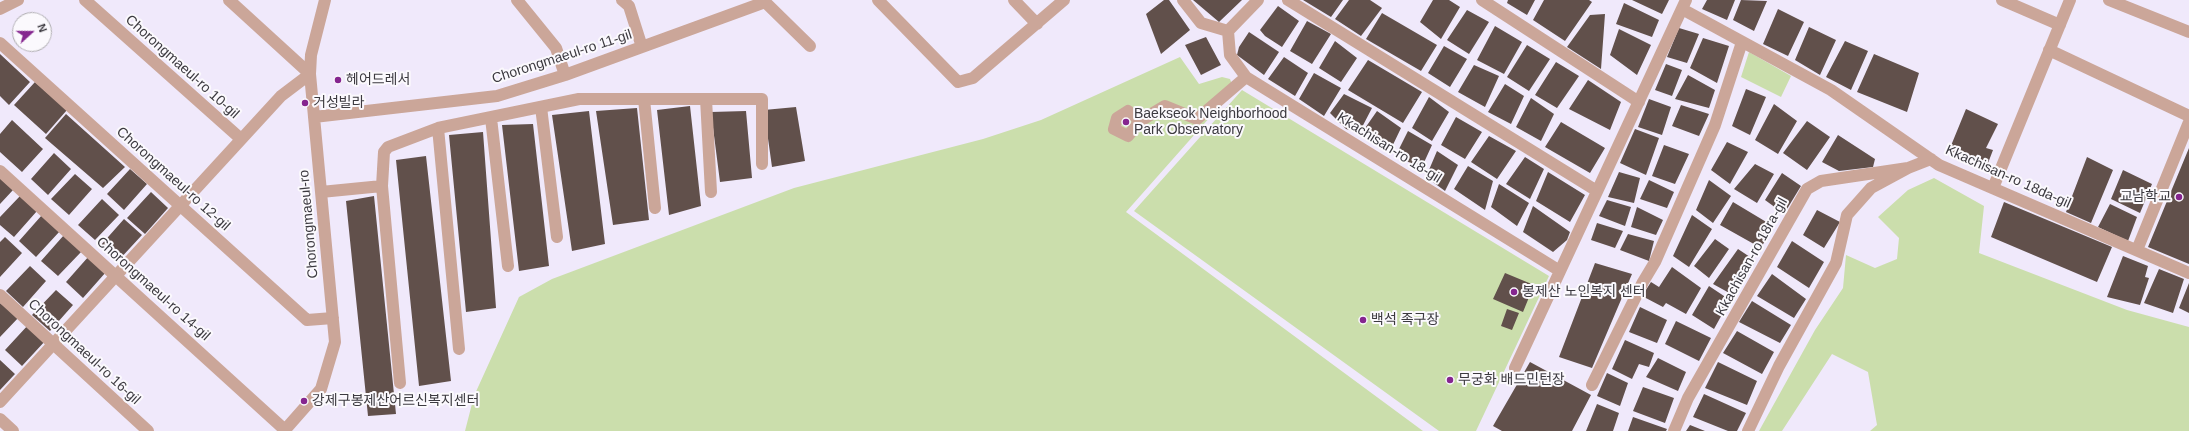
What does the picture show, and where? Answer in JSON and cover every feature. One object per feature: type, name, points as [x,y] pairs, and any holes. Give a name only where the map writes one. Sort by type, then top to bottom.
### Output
[{"type":"street","points":[[0,9],[18,0]]},
{"type":"street","name":"Chorongmaeul-ro 10-gil","points":[[85,0],[241,140]]},
{"type":"street","points":[[229,0],[310,74]]},
{"type":"street","name":"Chorongmaeul-ro","points":[[284,430],[321,389],[335,342],[310,74],[311,55],[325,0]]},
{"type":"street","points":[[517,0],[556,48],[565,75]]},
{"type":"street","points":[[622,0],[629,6],[642,46]]},
{"type":"street","points":[[878,0],[958,82],[973,78],[1064,0]]},
{"type":"street","points":[[1014,0],[1037,24]]},
{"type":"street","points":[[1183,0],[1201,23],[1228,31],[1258,0]]},
{"type":"street","points":[[1288,0],[1597,191]]},
{"type":"street","points":[[1482,0],[1639,102]]},
{"type":"street","points":[[2002,0],[2060,25]]},
{"type":"street","points":[[1993,188],[2070,0]]},
{"type":"street","points":[[2109,0],[2189,32]]},
{"type":"street","points":[[764,1],[810,46]]},
{"type":"street","name":"Chorongmaeul-ro 11-gil","points":[[314,117],[497,96],[565,75],[764,1]]},
{"type":"street","points":[[1515,368],[1684,5]]},
{"type":"street","name":"Kkachisan-ro 18da-gil","points":[[1684,5],[1742,42],[1831,90],[1939,165],[2189,273]]},
{"type":"street","name":"Kkachisan-ro 18-gil","points":[[1228,31],[1230,55],[1246,77],[1560,271]]},
{"type":"street","points":[[1592,385],[1643,282],[1655,262],[1715,125],[1742,42]]},
{"type":"street","name":"Chorongmaeul-ro 12-gil","points":[[0,43],[307,320],[333,318]]},
{"type":"street","points":[[2049,50],[2189,116]]},
{"type":"street","name":"Chorongmaeul-ro 10-gil","points":[[0,402],[281,96],[310,74]]},
{"type":"street","points":[[1140,121],[1164,106],[1197,119],[1246,77]]},
{"type":"street","points":[[400,383],[382,186],[384,152],[388,147],[438,128],[580,99],[762,99],[762,164]]},
{"type":"street","points":[[644,99],[655,208]]},
{"type":"street","points":[[706,99],[711,192]]},
{"type":"street","points":[[541,107],[557,237]]},
{"type":"street","points":[[491,118],[508,266]]},
{"type":"street","points":[[2137,250],[2189,122]]},
{"type":"street","points":[[438,128],[459,350]]},
{"type":"street","name":"Kkachisan-ro 18ra-gil","points":[[1748,431],[1779,366],[1836,263],[1847,215],[1871,188],[1908,168],[1931,159]]},
{"type":"street","name":"Kkachisan-ro 18ra-gil","points":[[1674,431],[1688,398],[1807,189],[1821,181],[1908,168]]},
{"type":"street","name":"Chorongmaeul-ro 14-gil","points":[[0,171],[284,430]]},
{"type":"street","points":[[321,192],[382,186]]},
{"type":"street","name":"Chorongmaeul-ro 16-gil","points":[[0,295],[148,431]]},
{"type":"street","points":[[0,419],[13,431]]},
{"type":"green space","points":[[1749,52],[1791,76],[1781,97],[1741,77]]},
{"type":"green space","points":[[1180,57],[1199,84],[1222,77],[1230,79],[1234,90],[1126,212],[1423,431],[465,431],[474,396],[519,297],[552,279],[794,188],[983,139],[1041,120]]},
{"type":"green space","points":[[1242,90],[1549,276],[1476,431],[1439,431],[1134,211]]},
{"type":"green space","points":[[1934,178],[1984,206],[1979,253],[2127,310],[2189,327],[2189,431],[1870,431],[1877,425],[1868,372],[1832,354],[1782,431],[1759,431],[1815,330],[1843,288],[1846,255],[1875,268],[1897,259],[1899,238],[1878,217],[1908,190]]},
{"type":"building","points":[[1164,0],[1169,0],[1190,30],[1161,54],[1146,14]]},
{"type":"building","points":[[1193,0],[1242,0],[1219,22]]},
{"type":"building","points":[[1303,0],[1343,0],[1331,17]]},
{"type":"building","points":[[1349,0],[1370,0],[1382,8],[1361,36],[1335,19]]},
{"type":"building","points":[[1433,0],[1449,0],[1460,7],[1441,39],[1420,22]]},
{"type":"building","points":[[1508,0],[1535,0],[1527,15],[1507,3]]},
{"type":"building","points":[[1544,0],[1589,0],[1592,2],[1565,41],[1533,20]]},
{"type":"building","points":[[1632,0],[1669,0],[1662,14]]},
{"type":"building","points":[[1707,0],[1735,0],[1727,20],[1702,9]]},
{"type":"building","points":[[1741,0],[1767,1],[1754,31],[1733,20]]},
{"type":"building","points":[[1624,3],[1659,20],[1652,37],[1616,24]]},
{"type":"building","points":[[1278,6],[1299,21],[1282,47],[1265,36],[1260,30]]},
{"type":"building","points":[[1778,9],[1804,22],[1788,56],[1763,44]]},
{"type":"building","points":[[1467,10],[1489,22],[1469,54],[1447,40]]},
{"type":"building","points":[[1382,13],[1437,45],[1421,71],[1366,39]]},
{"type":"building","points":[[1605,14],[1601,69],[1567,47],[1590,15]]},
{"type":"building","points":[[1307,21],[1331,34],[1312,64],[1290,51]]},
{"type":"building","points":[[1495,26],[1522,42],[1504,74],[1477,60]]},
{"type":"building","points":[[1809,27],[1836,40],[1820,75],[1795,60]]},
{"type":"building","points":[[1679,28],[1699,34],[1687,63],[1667,57]]},
{"type":"building","points":[[1619,29],[1651,45],[1637,75],[1610,55]]},
{"type":"building","points":[[1249,32],[1279,52],[1264,75],[1237,55],[1239,47]]},
{"type":"building","points":[[1206,37],[1221,65],[1201,75],[1185,45]]},
{"type":"building","points":[[1703,38],[1729,46],[1717,83],[1690,68]]},
{"type":"building","points":[[1335,41],[1357,58],[1341,82],[1319,68]]},
{"type":"building","points":[[1845,41],[1868,51],[1851,90],[1826,77]]},
{"type":"building","points":[[1527,45],[1550,59],[1529,91],[1507,77]]},
{"type":"building","points":[[1444,46],[1467,59],[1450,87],[1428,73]]},
{"type":"building","points":[[0,54],[30,82],[9,105],[0,96]]},
{"type":"building","points":[[1874,54],[1919,73],[1907,112],[1857,92]]},
{"type":"building","points":[[1284,57],[1308,73],[1295,96],[1268,79]]},
{"type":"building","points":[[1368,60],[1422,92],[1403,123],[1348,90]]},
{"type":"building","points":[[1556,62],[1579,76],[1557,108],[1535,95]]},
{"type":"building","points":[[1666,64],[1682,70],[1672,96],[1655,90]]},
{"type":"building","points":[[1474,65],[1499,76],[1485,107],[1458,92]]},
{"type":"building","points":[[1314,73],[1341,88],[1324,116],[1299,99]]},
{"type":"building","points":[[1688,75],[1715,90],[1709,108],[1675,99]]},
{"type":"building","points":[[1588,80],[1621,102],[1610,130],[1569,109]]},
{"type":"building","points":[[35,82],[67,110],[46,134],[14,105]]},
{"type":"building","points":[[1505,84],[1524,96],[1511,124],[1488,112]]},
{"type":"building","points":[[1746,89],[1766,97],[1750,135],[1732,126]]},
{"type":"building","points":[[1344,94],[1372,108],[1359,133],[1346,129],[1330,113]]},
{"type":"building","points":[[1429,97],[1449,112],[1432,141],[1412,128]]},
{"type":"building","points":[[1531,98],[1554,114],[1541,141],[1516,127]]},
{"type":"building","points":[[1649,99],[1671,107],[1662,135],[1638,127]]},
{"type":"building","points":[[1774,104],[1797,121],[1778,154],[1755,140]]},
{"type":"building","points":[[1681,105],[1709,114],[1699,136],[1672,126]]},
{"type":"building","points":[[690,106],[701,206],[669,215],[657,110]]},
{"type":"building","points":[[796,107],[805,161],[772,167],[764,110]]},
{"type":"building","points":[[637,108],[649,220],[613,225],[596,111]]},
{"type":"building","points":[[1966,109],[1998,124],[1986,148],[1993,150],[1985,171],[1948,153]]},
{"type":"building","points":[[589,111],[605,244],[572,251],[552,115]]},
{"type":"building","points":[[746,111],[752,178],[720,182],[711,112]]},
{"type":"building","points":[[1377,111],[1401,128],[1390,151],[1379,146],[1363,131]]},
{"type":"building","points":[[66,114],[125,167],[103,188],[45,138]]},
{"type":"building","points":[[1456,117],[1482,132],[1465,159],[1441,145]]},
{"type":"building","points":[[12,120],[43,149],[22,172],[0,152],[0,134]]},
{"type":"building","points":[[1807,121],[1830,137],[1807,170],[1783,153]]},
{"type":"building","points":[[1561,122],[1605,148],[1590,173],[1545,147]]},
{"type":"building","points":[[533,124],[549,266],[519,271],[502,125]]},
{"type":"building","points":[[1635,129],[1659,138],[1646,175],[1620,163]]},
{"type":"building","points":[[1408,131],[1432,145],[1421,169],[1396,155]]},
{"type":"building","points":[[483,132],[496,308],[466,312],[449,135]]},
{"type":"building","points":[[1838,135],[1875,159],[1873,167],[1839,171],[1822,162]]},
{"type":"building","points":[[1489,136],[1516,151],[1497,179],[1471,162]]},
{"type":"building","points":[[1727,142],[1748,152],[1730,184],[1711,170]]},
{"type":"building","points":[[1664,145],[1689,154],[1675,184],[1652,176]]},
{"type":"building","name":"교남학교","points":[[2189,148],[2189,264],[2148,247]]},
{"type":"building","points":[[1437,151],[1458,165],[1445,191],[1426,177]]},
{"type":"building","points":[[54,153],[71,169],[48,195],[31,179]]},
{"type":"building","points":[[426,156],[451,381],[419,386],[396,160]]},
{"type":"building","points":[[1525,157],[1544,169],[1530,199],[1506,184]]},
{"type":"building","points":[[2087,157],[2113,170],[2091,223],[2066,212]]},
{"type":"building","points":[[1755,164],[1774,174],[1757,203],[1734,189]]},
{"type":"building","points":[[1468,166],[1493,181],[1485,210],[1454,189]]},
{"type":"building","points":[[130,169],[147,184],[124,210],[107,194]]},
{"type":"building","points":[[2123,170],[2152,184],[2140,213],[2111,199]]},
{"type":"building","points":[[1548,172],[1585,195],[1570,222],[1536,201]]},
{"type":"building","points":[[1619,172],[1640,178],[1634,203],[1608,197]]},
{"type":"building","points":[[1782,173],[1801,186],[1787,209],[1779,203],[1776,208],[1765,200]]},
{"type":"building","points":[[75,174],[92,189],[69,215],[51,199]]},
{"type":"building","points":[[0,178],[13,190],[0,204]]},
{"type":"building","points":[[1649,180],[1674,192],[1667,208],[1640,199]]},
{"type":"building","points":[[1709,180],[1731,196],[1713,223],[1696,210]]},
{"type":"building","points":[[1499,184],[1529,203],[1517,226],[1491,207]]},
{"type":"building","points":[[151,192],[168,208],[145,234],[127,218]]},
{"type":"building","points":[[20,196],[37,211],[14,237],[0,225],[0,217]]},
{"type":"building","points":[[374,196],[396,414],[368,416],[346,201]]},
{"type":"building","points":[[102,199],[119,215],[95,240],[78,225]]},
{"type":"building","points":[[1607,200],[1631,207],[1625,226],[1599,216]]},
{"type":"building","points":[[1733,202],[1773,226],[1761,248],[1720,225]]},
{"type":"building","points":[[2004,202],[2112,247],[2097,282],[1991,237]]},
{"type":"building","points":[[2110,204],[2137,217],[2128,241],[2098,227]]},
{"type":"building","points":[[1533,206],[1570,232],[1567,240],[1553,252],[1523,232]]},
{"type":"building","points":[[1637,207],[1663,220],[1656,235],[1631,227]]},
{"type":"building","points":[[1817,210],[1840,222],[1824,248],[1803,235]]},
{"type":"building","points":[[42,215],[60,231],[36,257],[19,241]]},
{"type":"building","points":[[1692,215],[1712,229],[1689,267],[1673,256]]},
{"type":"building","points":[[124,219],[142,235],[118,261],[101,245]]},
{"type":"building","points":[[1597,223],[1623,231],[1615,248],[1591,240]]},
{"type":"building","points":[[1628,234],[1654,241],[1649,261],[1620,250]]},
{"type":"building","points":[[64,235],[82,251],[58,276],[41,261]]},
{"type":"building","points":[[5,237],[22,253],[0,277],[0,242]]},
{"type":"building","points":[[1715,239],[1729,249],[1709,278],[1694,266]]},
{"type":"building","points":[[1792,241],[1824,262],[1809,288],[1777,267]]},
{"type":"building","points":[[1738,249],[1756,261],[1733,295],[1713,284]]},
{"type":"building","points":[[89,256],[106,272],[83,298],[66,282]]},
{"type":"building","points":[[2123,256],[2148,266],[2145,277],[2149,278],[2140,305],[2107,297]]},
{"type":"building","points":[[1595,263],[1632,274],[1592,368],[1559,357]]},
{"type":"building","points":[[30,266],[46,281],[23,307],[6,291]]},
{"type":"building","points":[[1672,267],[1701,288],[1686,314],[1666,303],[1663,307],[1642,296],[1651,282],[1659,287]]},
{"type":"building","points":[[2159,269],[2184,279],[2173,313],[2144,303]]},
{"type":"building","name":"봉제산 노인복지 센터","points":[[1505,273],[1534,285],[1523,312],[1493,299]]},
{"type":"building","points":[[1772,274],[1806,299],[1794,318],[1757,296]]},
{"type":"building","points":[[2189,283],[2189,313],[2179,308]]},
{"type":"building","points":[[1709,286],[1730,300],[1714,329],[1692,315]]},
{"type":"building","points":[[56,290],[73,305],[50,331],[32,315]]},
{"type":"building","points":[[1752,301],[1791,325],[1780,343],[1739,322]]},
{"type":"building","points":[[0,303],[19,317],[0,337]]},
{"type":"building","points":[[1640,307],[1667,320],[1657,343],[1629,332]]},
{"type":"building","points":[[1507,309],[1519,313],[1512,330],[1501,326]]},
{"type":"building","points":[[1676,321],[1711,338],[1699,361],[1665,344]]},
{"type":"building","points":[[29,324],[46,340],[22,366],[5,350]]},
{"type":"building","points":[[1737,331],[1774,352],[1762,374],[1723,353]]},
{"type":"building","points":[[1625,340],[1654,353],[1649,367],[1639,364],[1632,379],[1612,369]]},
{"type":"building","points":[[1658,358],[1686,372],[1678,391],[1646,377]]},
{"type":"building","points":[[0,360],[15,374],[0,390]]},
{"type":"building","points":[[1530,362],[1591,395],[1572,431],[1502,431],[1493,426]]},
{"type":"building","points":[[1718,362],[1757,381],[1747,405],[1705,388]]},
{"type":"building","points":[[1607,373],[1628,383],[1620,406],[1597,396]]},
{"type":"building","points":[[1643,387],[1674,398],[1665,423],[1633,411]]},
{"type":"building","points":[[1704,394],[1746,413],[1737,431],[1728,431],[1693,417]]},
{"type":"building","points":[[1597,404],[1619,413],[1613,431],[1586,431]]},
{"type":"building","points":[[1633,417],[1667,429],[1666,431],[1628,431]]},
{"type":"building","points":[[1690,425],[1705,431],[1686,431]]},
{"type":"place","name":"헤어드레서","points":[[338,80]]},
{"type":"place","name":"거성빌라","points":[[305,103]]},
{"type":"place","name":"Baekseok Neighborhood Park Observatory","points":[[1126,122]]},
{"type":"place","name":"교남학교","points":[[2179,197]]},
{"type":"place","name":"봉제산 노인복지 센터","points":[[1514,292]]},
{"type":"place","name":"백석 족구장","points":[[1363,320]]},
{"type":"place","name":"무궁화 배드민턴장","points":[[1450,380]]},
{"type":"place","name":"강제구봉제산어르신복지센터","points":[[304,401]]}]
